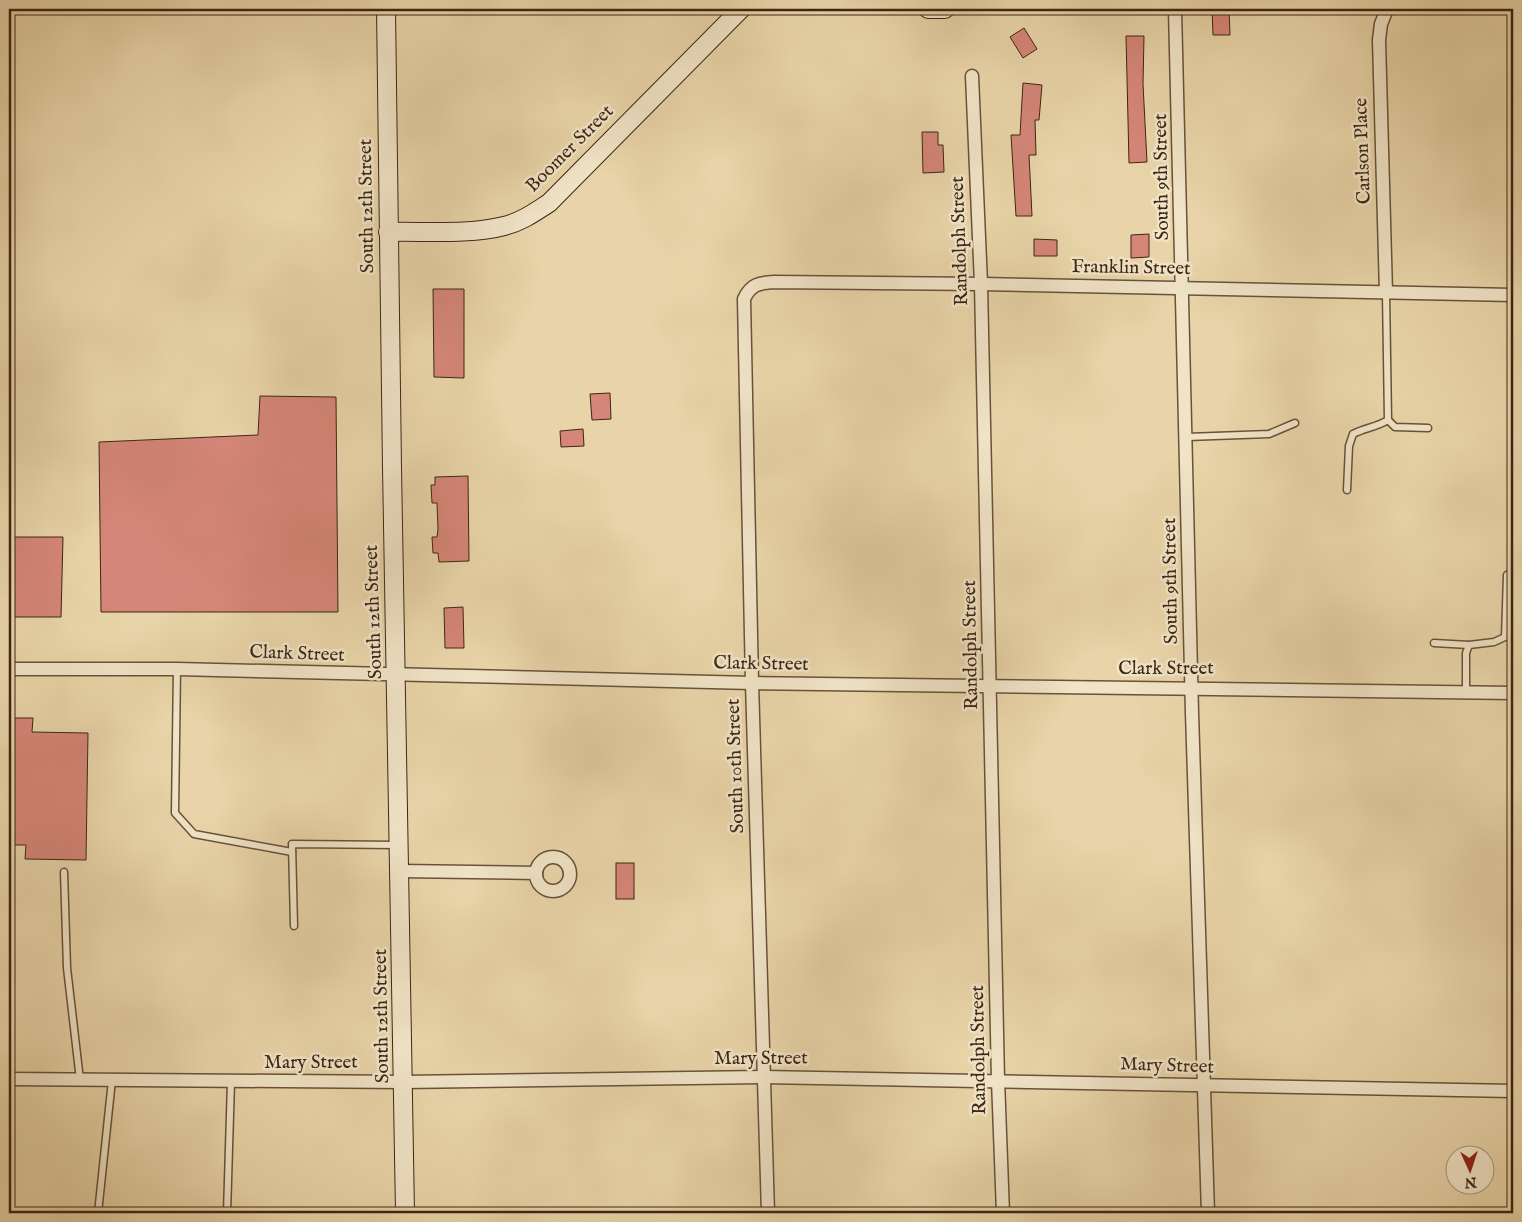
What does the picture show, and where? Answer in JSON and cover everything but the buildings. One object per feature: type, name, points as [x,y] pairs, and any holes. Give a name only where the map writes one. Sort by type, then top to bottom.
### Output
[{"type":"street","name":"South 12th Street","points":[[386,9],[388,232],[405,1213]]},
{"type":"street","name":"Boomer Street","points":[[388,232],[486,229],[505,226],[535,213],[549,203],[741,9]]},
{"type":"street","points":[[928,9],[945,9]]},
{"type":"street","name":"South 9th Street","points":[[1175,9],[1192,688],[1208,1213]]},
{"type":"street","name":"Carlson Place","points":[[1386,293],[1379,40],[1381,24],[1387,9]]},
{"type":"street","name":"Randolph Street","points":[[972,76],[981,284],[998,1080],[1003,1213]]},
{"type":"street","name":"Franklin Street","points":[[749,288],[757,283],[774,282],[981,284],[1513,296]]},
{"type":"street","name":"South 10th Street","points":[[749,288],[744,299],[752,683],[768,1213]]},
{"type":"street","name":"Clark Street","points":[[9,669],[176,669],[397,676],[752,683],[1513,693]]},
{"type":"street","points":[[400,872],[536,874]]},
{"type":"street","name":"Mary Street","points":[[9,1079],[404,1082],[763,1077],[1513,1091]]},
{"type":"lane","points":[[1386,293],[1388,420],[1395,427],[1428,428]]},
{"type":"lane","points":[[1347,490],[1349,446],[1353,434],[1363,428],[1380,426],[1388,420]]},
{"type":"lane","points":[[1187,437],[1269,434],[1295,423]]},
{"type":"lane","points":[[1434,643],[1469,645],[1494,642],[1504,637],[1507,575]]},
{"type":"lane","points":[[1466,692],[1466,653],[1469,645]]},
{"type":"lane","points":[[176,669],[175,813],[194,834],[292,852]]},
{"type":"lane","points":[[294,926],[292,844],[399,845]]},
{"type":"lane","points":[[64,872],[67,968],[80,1080]]},
{"type":"lane","points":[[98,1213],[112,1080]]},
{"type":"lane","points":[[227,1213],[231,1082]]}]
